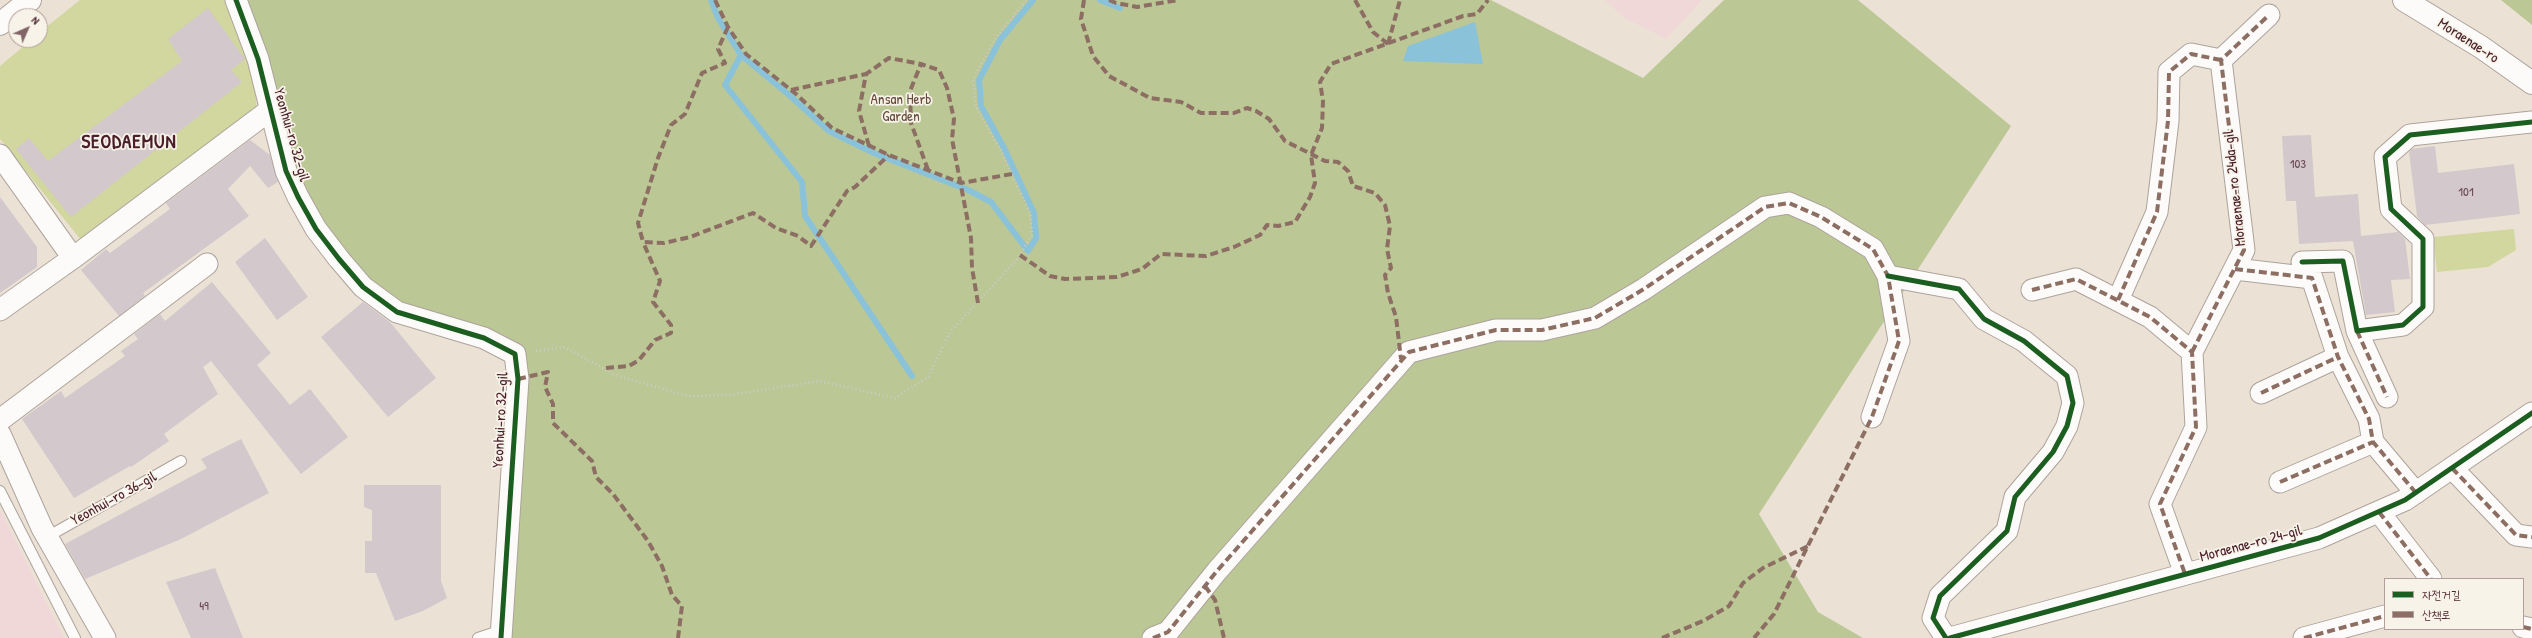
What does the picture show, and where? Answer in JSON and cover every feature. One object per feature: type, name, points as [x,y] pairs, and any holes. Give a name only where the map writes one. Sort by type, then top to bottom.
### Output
[{"type":"main road","points":[[0,24],[30,0]]},
{"type":"main road","name":"Moraenae-ro","points":[[2404,0],[2481,47],[2532,83]]},
{"type":"street","name":"Yeonhui-ro 32-gil","points":[[236,0],[258,59],[286,171],[298,197],[316,229],[363,287],[398,312],[484,338],[515,354],[518,379],[502,634]]},
{"type":"street","points":[[2118,300],[2157,212],[2168,121],[2168,72],[2191,54],[2220,60],[2269,15]]},
{"type":"street","name":"Moraenae-ro 24da-gil","points":[[2192,352],[2244,250],[2220,60]]},
{"type":"street","points":[[0,310],[73,258],[270,110]]},
{"type":"street","points":[[2357,331],[2403,326],[2423,307],[2423,239],[2391,209],[2385,157],[2410,135],[2532,122]]},
{"type":"street","points":[[0,156],[73,258]]},
{"type":"street","points":[[1154,638],[1168,632],[1217,571],[1409,352],[1496,330],[1542,330],[1595,318],[1644,289],[1764,207],[1790,203],[1821,217],[1873,249],[1888,276],[1899,341],[1872,417]]},
{"type":"street","points":[[2302,262],[2343,261],[2357,331],[2387,397]]},
{"type":"street","points":[[0,420],[207,264]]},
{"type":"street","points":[[2235,269],[2312,278],[2338,357],[2369,418],[2373,442],[2416,493]]},
{"type":"street","points":[[1888,276],[1959,290],[1984,319],[2024,341],[2067,376],[2073,403],[2067,426],[2053,452],[2016,497],[2007,530],[1940,596],[1933,618],[1946,638]]},
{"type":"street","points":[[2032,290],[2076,279],[2150,316],[2192,352],[2196,427],[2160,504],[2185,574]]},
{"type":"street","points":[[2261,393],[2338,357]]},
{"type":"street","name":"Moraenae-ro 24-gil","points":[[1950,638],[2319,538],[2406,500],[2532,413]]},
{"type":"street","points":[[0,434],[47,537],[105,638]]},
{"type":"street","points":[[2280,482],[2373,442]]},
{"type":"street","points":[[2452,468],[2516,535],[2532,537]]},
{"type":"street","points":[[2379,512],[2430,578]]},
{"type":"street","points":[[2304,638],[2384,616]]},
{"type":"lane","name":"Yeonhui-ro 36-gil","points":[[47,537],[181,461]]},
{"type":"lane","points":[[0,491],[75,638]]},
{"type":"lane","points":[[478,638],[502,634]]},
{"type":"path","points":[[515,354],[565,346],[615,375],[688,396],[730,395],[819,381],[895,398],[928,377],[950,332],[1020,255],[1032,236],[1030,213],[1001,151],[976,107],[973,79],[997,36],[1027,0]]},
{"type":"shaded area","points":[[1605,0],[1702,0],[1666,39],[1624,18]]},
{"type":"shaded area","points":[[0,510],[64,638],[0,638]]},
{"type":"green space","points":[[80,0],[224,0],[254,64],[257,113],[81,240],[0,139],[0,66],[21,48],[48,48],[48,26]]},
{"type":"green space","name":"Ansan Herb Garden","points":[[236,0],[1491,0],[1643,78],[1724,0],[1858,0],[2011,126],[1759,514],[1818,612],[1863,638],[502,638],[515,354],[397,312],[316,229]]},
{"type":"green space","points":[[2501,0],[2532,0],[2532,25]]},
{"type":"green space","points":[[2514,229],[2516,250],[2488,267],[2437,272],[2433,237]]},
{"type":"water","points":[[1475,22],[1483,64],[1403,61],[1408,46]]},
{"type":"building","points":[[208,8],[245,59],[231,70],[242,82],[71,217],[16,149],[29,138],[48,161],[182,61],[168,39]]},
{"type":"building","points":[[2311,135],[2315,197],[2358,194],[2361,236],[2398,232],[2405,239],[2410,279],[2391,280],[2395,312],[2366,315],[2353,241],[2299,244],[2296,201],[2286,201],[2282,136]]},
{"type":"building","points":[[250,140],[270,155],[278,182],[268,188],[250,166],[228,189],[249,216],[143,293],[145,296],[119,316],[81,270],[106,249],[110,253],[170,209],[166,203]]},
{"type":"building","points":[[2435,146],[2438,173],[2514,164],[2520,214],[2425,225],[2417,216],[2409,152],[2412,149]]},
{"type":"building","points":[[0,197],[37,247],[37,267],[0,293]]},
{"type":"building","points":[[265,238],[308,297],[277,320],[235,262]]},
{"type":"building","points":[[212,282],[271,353],[257,365],[290,405],[310,389],[348,437],[301,474],[211,361],[203,367],[218,394],[164,434],[169,441],[131,467],[130,466],[74,498],[22,419],[61,391],[65,398],[125,356],[121,351],[138,339],[134,334],[160,314],[165,321]]},
{"type":"building","points":[[363,302],[390,322],[436,378],[388,417],[321,337]]},
{"type":"building","points":[[241,439],[269,493],[181,539],[85,579],[65,544],[207,468],[201,459]]},
{"type":"building","points":[[364,485],[441,485],[441,581],[447,598],[423,611],[395,621],[376,573],[365,573],[365,541],[372,541],[372,510],[364,507]]},
{"type":"building","points":[[215,568],[243,638],[191,638],[166,582]]},
{"type":"waterway","points":[[711,0],[718,18],[741,55],[788,94],[829,131],[874,153],[968,190],[991,202],[1028,251],[1036,238],[1034,213],[1004,148],[981,106],[979,80],[1000,40],[1033,0]]},
{"type":"waterway","points":[[1100,0],[1120,8]]},
{"type":"waterway","points":[[741,55],[725,85],[802,182],[805,216],[912,376]]},
{"type":"marked path","points":[[715,0],[728,27],[746,54],[796,94],[832,128],[889,155],[961,183],[1012,174]]},
{"type":"marked path","points":[[1084,0],[1081,19],[1093,56],[1109,76],[1150,98],[1181,102],[1201,113],[1234,113],[1247,108],[1256,111],[1269,119],[1285,141],[1325,161],[1338,162],[1348,171],[1353,186],[1375,193],[1385,205],[1390,226],[1387,249],[1391,268],[1385,275],[1388,293],[1396,317],[1401,359]]},
{"type":"marked path","points":[[1109,0],[1116,3],[1137,7],[1178,0]]},
{"type":"marked path","points":[[1355,0],[1373,32],[1388,44]]},
{"type":"marked path","points":[[1388,44],[1400,0]]},
{"type":"marked path","points":[[1020,255],[1050,276],[1065,279],[1117,277],[1142,269],[1161,254],[1206,256],[1234,247],[1260,235],[1267,225],[1278,226],[1295,222],[1310,197],[1315,183],[1311,155],[1322,128],[1323,101],[1320,82],[1331,64],[1463,16],[1477,14],[1488,0]]},
{"type":"marked path","points":[[2192,352],[2244,250],[2221,60],[2269,15]]},
{"type":"marked path","points":[[728,27],[718,49],[725,63],[702,73],[685,114],[671,125],[658,158],[638,223],[643,242],[664,243],[690,237],[753,213],[776,228],[798,236],[811,246],[847,191],[855,187],[889,155]]},
{"type":"marked path","points":[[2118,300],[2157,212],[2168,121],[2169,72],[2191,54],[2221,60]]},
{"type":"marked path","points":[[869,146],[859,111],[866,74],[889,58],[921,64]]},
{"type":"marked path","points":[[928,170],[911,123],[910,91],[921,64],[939,70],[947,88],[954,119],[952,139],[971,238],[972,268],[978,303]]},
{"type":"marked path","points":[[791,90],[866,74]]},
{"type":"marked path","points":[[1153,638],[1168,632],[1217,571],[1409,352],[1496,330],[1542,330],[1595,318],[1644,289],[1765,207],[1789,203],[1821,217],[1873,249],[1888,276],[1899,341],[1872,417],[1774,614],[1754,638]]},
{"type":"marked path","points":[[606,368],[629,366],[639,360],[655,340],[671,333],[671,325],[653,302],[660,281],[643,242]]},
{"type":"marked path","points":[[2235,269],[2312,278],[2338,357],[2369,419],[2373,442],[2416,493]]},
{"type":"marked path","points":[[2032,290],[2076,279],[2150,317],[2192,352],[2196,427],[2160,504],[2185,574]]},
{"type":"marked path","points":[[2357,331],[2387,397]]},
{"type":"marked path","points":[[2261,393],[2338,357]]},
{"type":"marked path","points":[[518,379],[548,372],[545,387],[553,404],[553,423],[592,461],[596,477],[613,494],[648,541],[662,566],[672,595],[682,606],[678,638]]},
{"type":"marked path","points":[[2280,482],[2373,442]]},
{"type":"marked path","points":[[2452,468],[2516,535],[2532,537]]},
{"type":"marked path","points":[[2379,512],[2430,578]]},
{"type":"marked path","points":[[1662,638],[1703,621],[1729,606],[1743,583],[1763,568],[1808,546]]},
{"type":"marked path","points":[[1205,586],[1215,600],[1224,638]]},
{"type":"marked path","points":[[2304,638],[2384,616]]},
{"type":"marked path","points":[[2524,627],[2532,629]]},
{"type":"cycle path","points":[[236,0],[258,59],[286,171],[298,197],[316,229],[339,259],[363,287],[397,312],[484,338],[515,354],[518,379],[501,638]]},
{"type":"cycle path","points":[[2302,262],[2343,261],[2357,331],[2403,325],[2423,307],[2423,239],[2391,209],[2385,157],[2410,135],[2532,122]]},
{"type":"cycle path","points":[[1888,276],[1959,289],[1984,319],[2024,341],[2067,376],[2073,403],[2067,426],[2053,452],[2015,497],[2007,531],[1940,596],[1933,618],[1946,638]]},
{"type":"cycle path","points":[[1950,638],[2319,538],[2405,500],[2532,413]]},
{"type":"district","name":"SEODAEMUN","points":[[129,143]]}]
